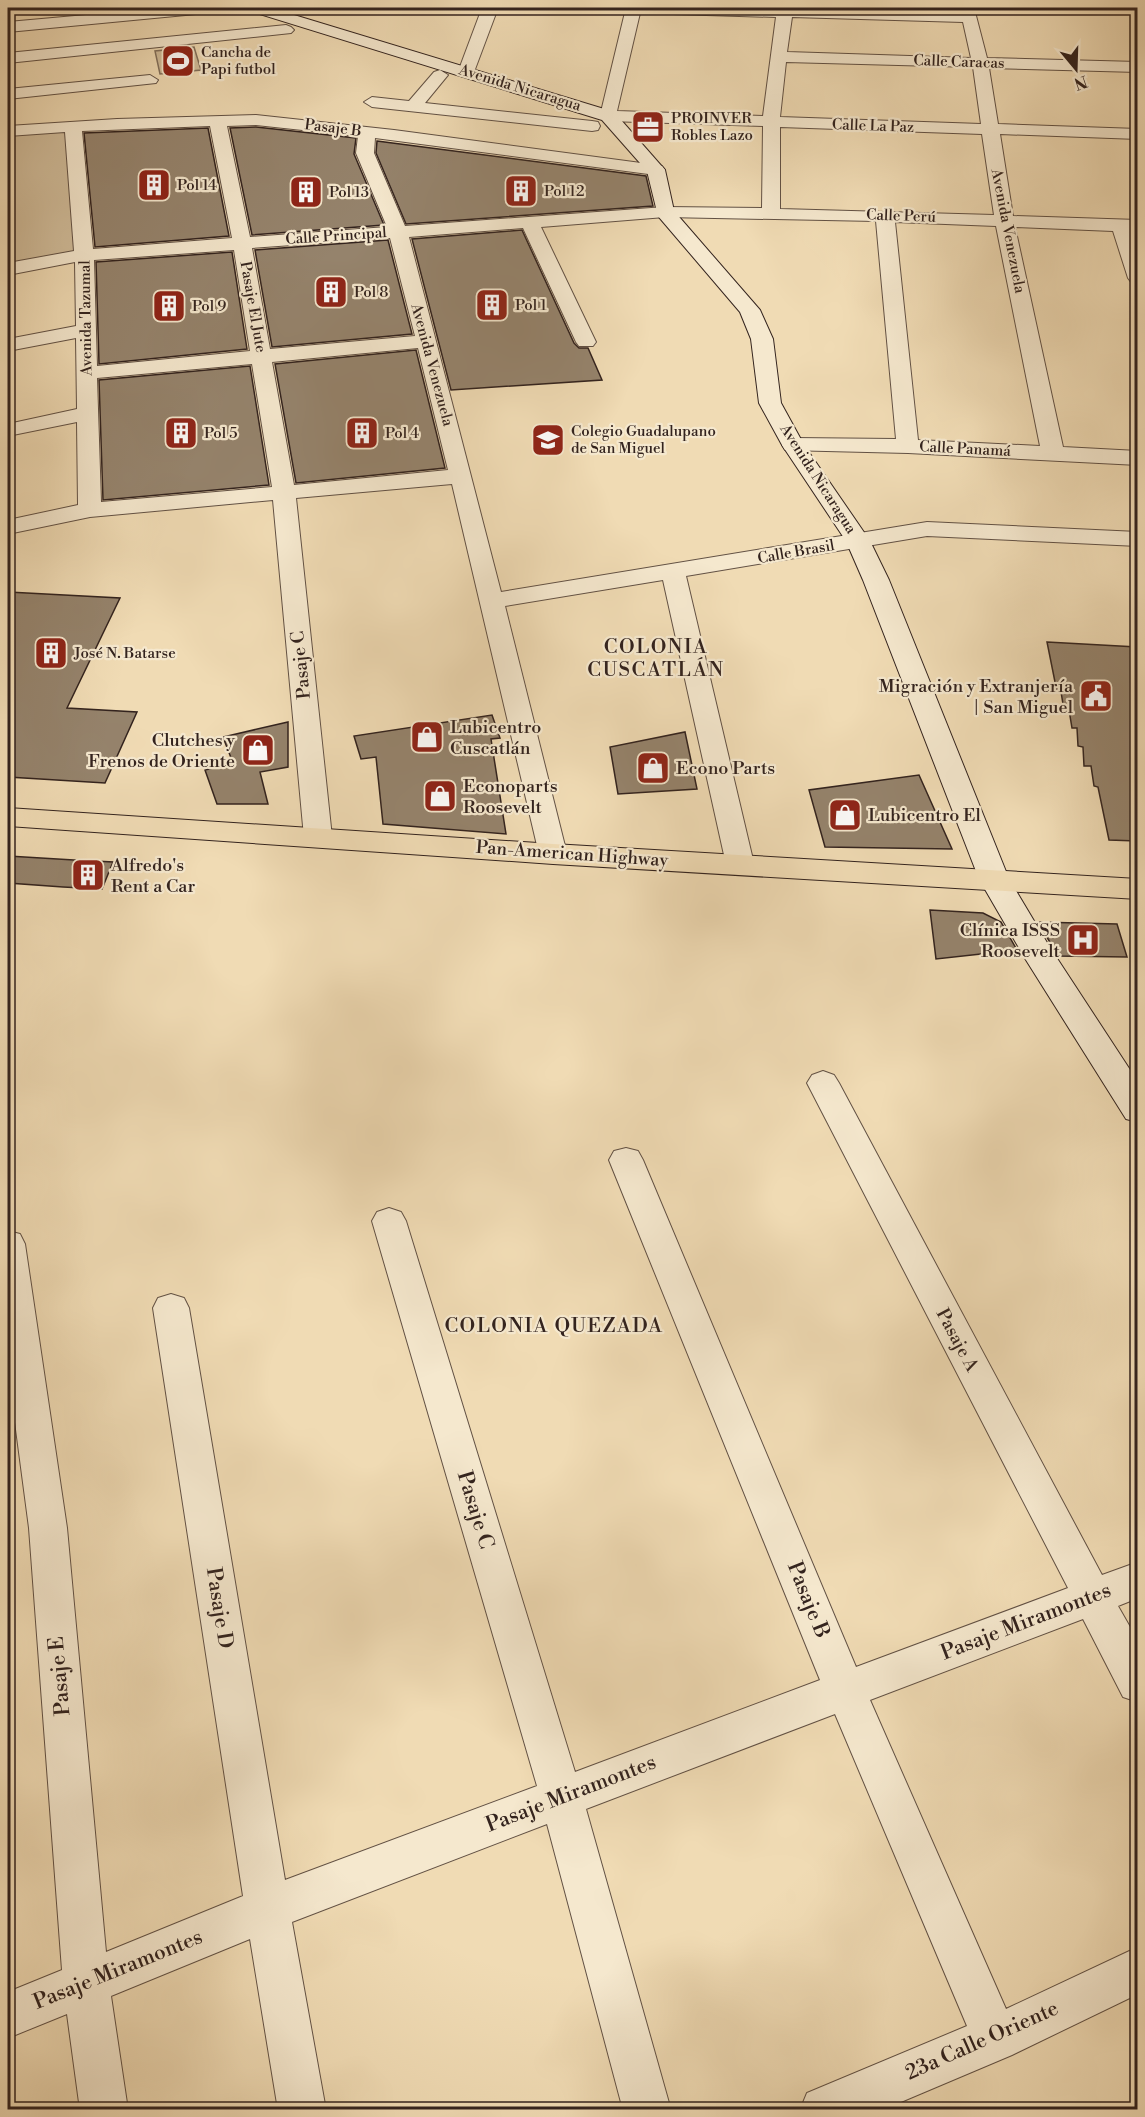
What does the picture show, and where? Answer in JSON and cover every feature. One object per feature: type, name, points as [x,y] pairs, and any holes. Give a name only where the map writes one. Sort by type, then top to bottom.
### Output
[{"type":"highway","name":"Pan-American Highway","points":[[8,817],[553,854],[1137,889]]},
{"type":"street","name":"Avenida Nicaragua","points":[[256,8],[466,72],[600,121],[656,170],[665,212],[750,310],[762,339],[771,403],[793,445],[858,541],[876,580],[994,879],[1037,952],[1132,1094]]},
{"type":"street","points":[[466,72],[490,8]]},
{"type":"street","points":[[600,121],[635,8],[968,13]]},
{"type":"street","points":[[8,27],[196,9]]},
{"type":"street","points":[[771,213],[771,122],[784,10]]},
{"type":"street","name":"Avenida Venezuela","points":[[968,13],[980,62],[1004,220],[1053,454]]},
{"type":"street","points":[[8,58],[286,30]]},
{"type":"street","name":"Calle Caracas","points":[[780,57],[1137,67]]},
{"type":"street","points":[[413,106],[440,75]]},
{"type":"street","points":[[8,94],[150,80]]},
{"type":"street","points":[[113,84],[117,124]]},
{"type":"street","points":[[498,117],[521,93]]},
{"type":"street","name":"Calle La Paz","points":[[372,102],[498,117],[600,121],[771,122],[1137,134]]},
{"type":"street","name":"Pasaje B","points":[[8,131],[117,124],[256,120],[367,132],[656,170]]},
{"type":"street","name":"Pasaje El Jute","points":[[217,121],[242,243],[284,493]]},
{"type":"street","name":"Avenida Tazumal","points":[[73,127],[84,255],[90,510]]},
{"type":"street","name":"Avenida Venezuela","points":[[367,132],[365,153],[398,231],[492,601]]},
{"type":"street","name":"Calle Principal","points":[[8,269],[84,255],[665,212]]},
{"type":"street","name":"Calle Perú","points":[[665,212],[885,216],[1129,226]]},
{"type":"street","points":[[885,216],[908,446]]},
{"type":"street","points":[[529,222],[586,342]]},
{"type":"street","points":[[1129,226],[1137,278]]},
{"type":"street","points":[[8,345],[86,330]]},
{"type":"street","points":[[87,373],[425,341]]},
{"type":"street","points":[[8,430],[88,413]]},
{"type":"street","name":"Calle Panamá","points":[[793,445],[908,446],[1137,458]]},
{"type":"street","points":[[8,527],[90,510],[461,476]]},
{"type":"street","name":"Pasaje C","points":[[284,493],[318,837]]},
{"type":"street","name":"Calle Brasil","points":[[492,601],[927,530],[1137,539]]},
{"type":"street","points":[[673,573],[740,864]]},
{"type":"street","points":[[492,601],[553,854]]},
{"type":"street","name":"Pasaje A","points":[[823,1083],[1137,1683]]},
{"type":"street","name":"Pasaje B","points":[[626,1160],[844,1690],[995,2038]]},
{"type":"street","name":"Pasaje C","points":[[388,1221],[562,1799],[647,2109]]},
{"type":"street","name":"Pasaje E","points":[[8,1244],[48,1528],[86,1984],[104,2109]]},
{"type":"street","name":"Pasaje D","points":[[171,1308],[267,1909],[302,2109]]},
{"type":"street","name":"Pasaje Miramontes","points":[[8,2015],[267,1909],[1137,1580]]},
{"type":"street","name":"23a Calle Oriente","points":[[842,2106],[1136,1972]]},
{"type":"shaded area","name":"Cancha de Papi futbol","points":[[194,47],[201,70],[160,74],[155,51]]},
{"type":"shaded area","points":[[73,127],[84,255],[8,269],[8,131]]},
{"type":"building","name":"Pol 13","points":[[256,127],[356,138],[354,154],[384,225],[252,235],[230,128]]},
{"type":"building","name":"Pol 14","points":[[208,128],[229,236],[95,247],[84,133]]},
{"type":"building","name":"Pol 12","points":[[377,141],[646,176],[653,206],[406,224],[376,153]]},
{"type":"building","name":"Pol 1","points":[[522,230],[574,343],[579,348],[588,348],[602,380],[451,390],[412,239]]},
{"type":"building","name":"Pol 8","points":[[388,240],[412,334],[272,347],[255,250]]},
{"type":"building","name":"Pol 9","points":[[232,252],[247,349],[99,364],[96,262]]},
{"type":"building","name":"Pol 4","points":[[416,350],[445,468],[296,483],[275,364]]},
{"type":"building","name":"Pol 5","points":[[250,366],[269,485],[103,500],[99,380]]},
{"type":"building","name":"José N. Batarse","points":[[8,592],[120,598],[67,708],[137,712],[105,783],[8,777]]},
{"type":"building","points":[[1047,642],[1137,647],[1137,841],[1109,840],[1098,787],[1094,786],[1091,766],[1084,766],[1083,747],[1078,746],[1077,728],[1072,728],[1069,710],[1064,710],[1061,692],[1057,692]]},
{"type":"building","name":"Econoparts Roosevelt","points":[[492,715],[500,738],[491,739],[506,834],[383,824],[376,757],[361,759],[354,736]]},
{"type":"building","points":[[288,722],[288,767],[260,772],[268,804],[217,804],[205,770],[233,763],[223,737]]},
{"type":"building","name":"Econo Parts","points":[[685,732],[697,789],[618,794],[610,747]]},
{"type":"building","name":"Lubicentro El","points":[[919,775],[952,849],[825,847],[809,790]]},
{"type":"building","points":[[8,856],[113,862],[102,889],[63,887],[8,883]]},
{"type":"building","points":[[930,910],[983,913],[1001,922],[1017,950],[936,959]]},
{"type":"building","name":"Clínica ISSS Roosevelt","points":[[1038,922],[1117,924],[1127,957],[1058,956]]},
{"type":"place","name":"Cancha de Papi futbol","points":[[178,61]]},
{"type":"place","name":"PROINVER Robles Lazo","points":[[648,127]]},
{"type":"place","name":"Pol 14","points":[[154,185]]},
{"type":"place","name":"Pol 12","points":[[521,191]]},
{"type":"place","name":"Pol 13","points":[[306,192]]},
{"type":"place","name":"Pol 8","points":[[331,292]]},
{"type":"place","name":"Pol 1","points":[[492,305]]},
{"type":"place","name":"Pol 9","points":[[169,306]]},
{"type":"place","name":"Pol 5","points":[[181,433]]},
{"type":"place","name":"Pol 4","points":[[362,433]]},
{"type":"place","name":"Colegio Guadalupano de San Miguel","points":[[548,440]]},
{"type":"place","name":"José N. Batarse","points":[[51,653]]},
{"type":"place","name":"Migración y Extranjería | San Miguel","points":[[1096,696]]},
{"type":"place","name":"Lubicentro Cuscatlán","points":[[427,737]]},
{"type":"place","name":"Clutches y Frenos de Oriente","points":[[258,750]]},
{"type":"place","name":"Econo Parts","points":[[653,768]]},
{"type":"place","name":"Econoparts Roosevelt","points":[[440,796]]},
{"type":"place","name":"Lubicentro El","points":[[845,815]]},
{"type":"place","name":"Alfredo's Rent a Car","points":[[88,875]]},
{"type":"place","name":"Clínica ISSS Roosevelt","points":[[1083,940]]},
{"type":"district","name":"COLONIA CUSCATLÁN","points":[[656,658]]},
{"type":"district","name":"COLONIA QUEZADA","points":[[554,1326]]}]
